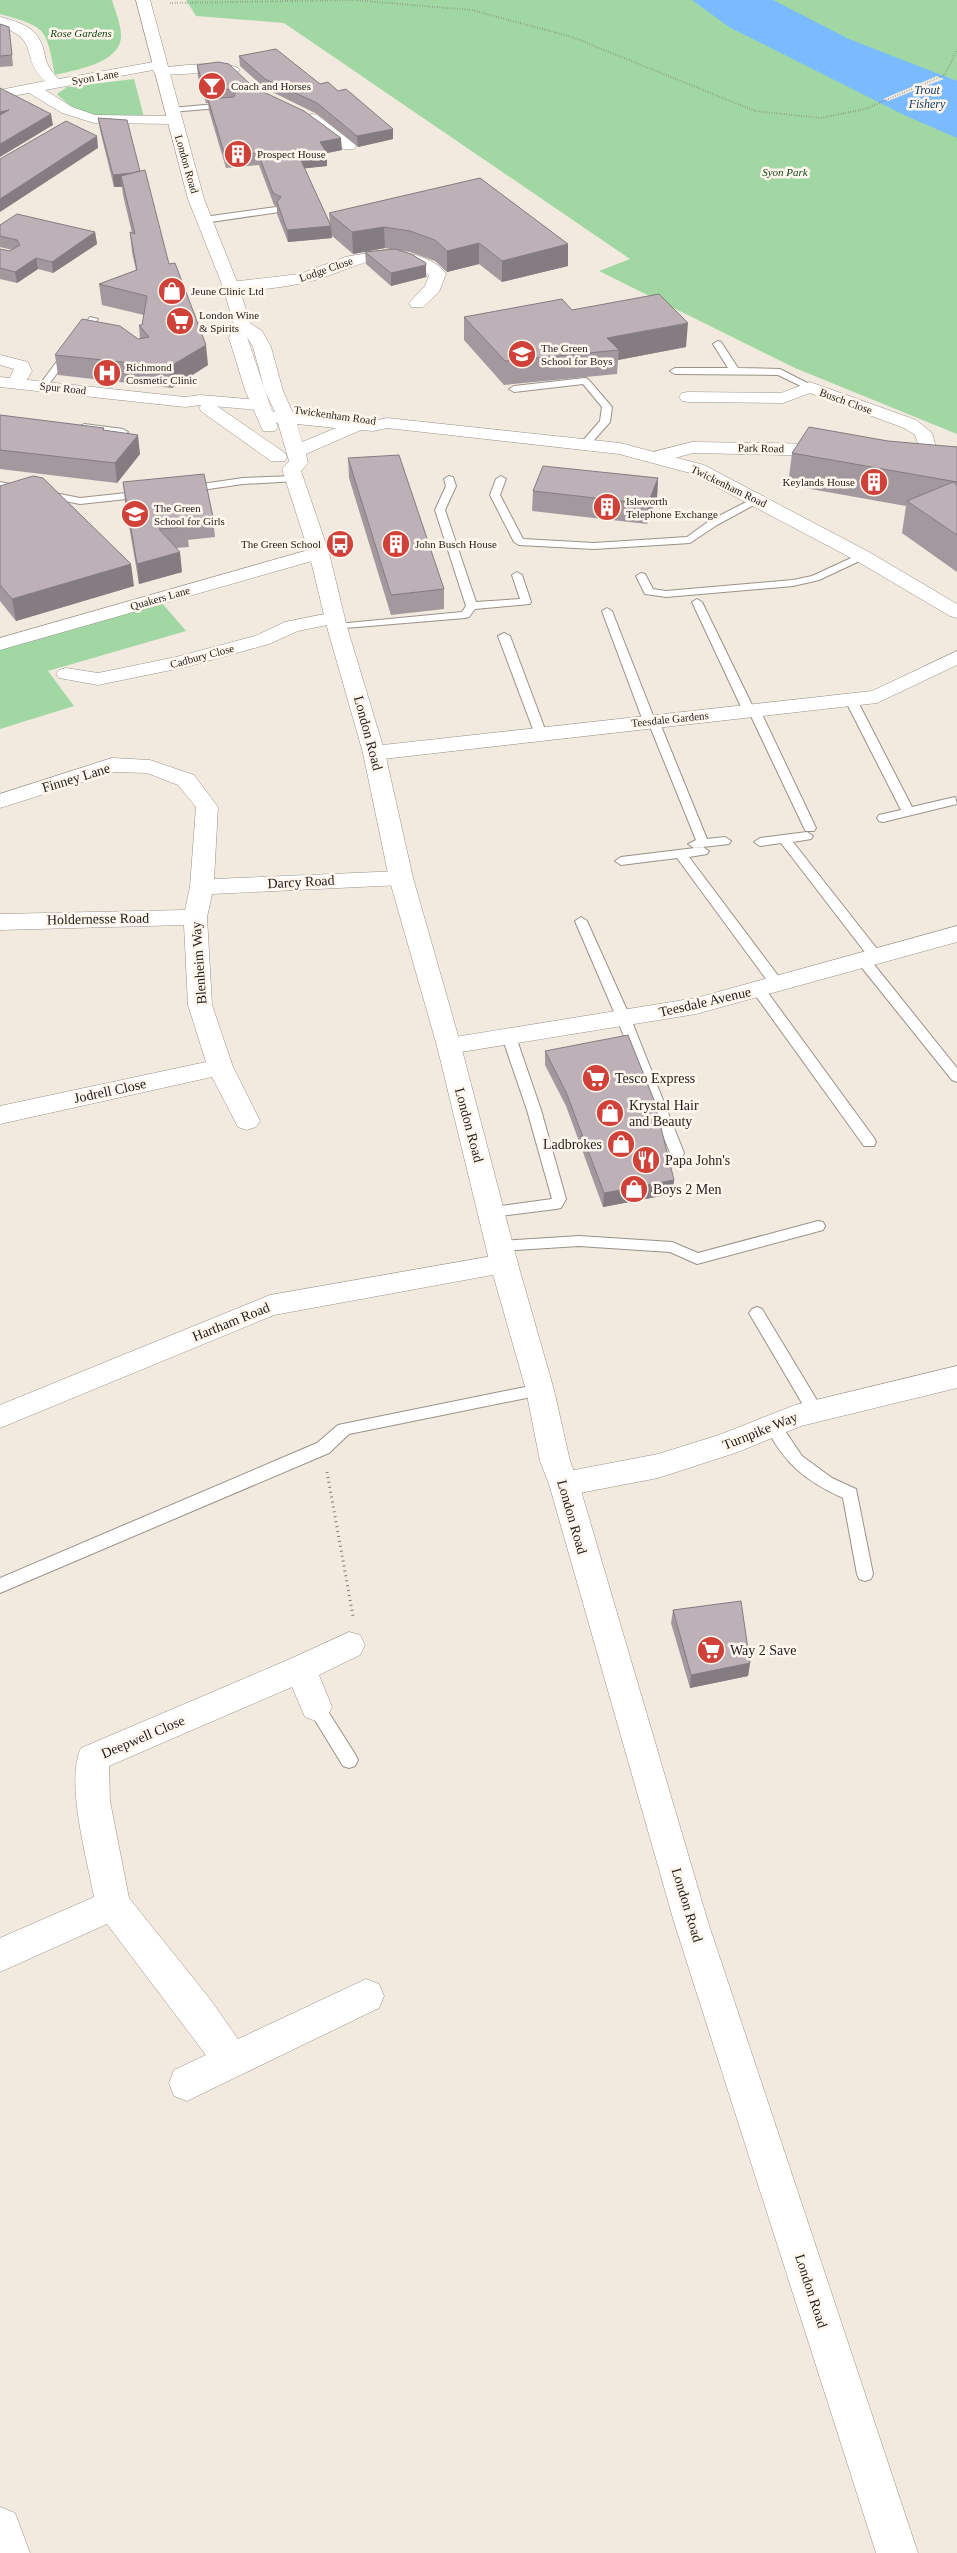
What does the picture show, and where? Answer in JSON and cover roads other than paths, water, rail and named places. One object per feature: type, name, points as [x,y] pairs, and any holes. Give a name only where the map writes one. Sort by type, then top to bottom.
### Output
[{"type":"street","name":"London Road","points":[[143,2],[173,115],[204,220],[231,287],[242,324],[238,338],[263,410],[289,464],[319,553],[336,622],[374,753],[401,878],[449,1046],[502,1255],[540,1390],[555,1461],[564,1484],[691,1922],[897,2553]]},
{"type":"street","points":[[0,21],[19,28],[32,38],[41,70],[56,84]]},
{"type":"street","name":"Syon Lane","points":[[0,94],[160,68],[227,68],[236,71],[244,79]]},
{"type":"street","points":[[31,88],[54,103],[81,116],[113,120],[173,115]]},
{"type":"street","points":[[65,126],[81,116]]},
{"type":"street","points":[[302,121],[321,124],[349,146]]},
{"type":"street","name":"Lodge Close","points":[[231,287],[300,279],[350,260],[375,255],[403,257],[426,263],[438,274],[433,288],[416,303]]},
{"type":"street","name":"London Road","points":[[242,324],[256,335],[274,391],[285,413],[289,464]]},
{"type":"street","points":[[0,360],[22,366],[23,371],[8,383]]},
{"type":"street","name":"Spur Road","points":[[8,383],[185,402],[207,400],[263,410]]},
{"type":"street","name":"Busch Close","points":[[688,397],[783,398],[810,387],[910,424],[923,433],[928,451]]},
{"type":"street","name":"Spur Road","points":[[185,402],[208,408],[263,410]]},
{"type":"street","points":[[208,408],[289,464],[360,425]]},
{"type":"street","points":[[263,410],[285,413]]},
{"type":"street","name":"Twickenham Road","points":[[285,413],[375,418],[387,424]]},
{"type":"street","name":"Twickenham Road","points":[[285,413],[360,425],[387,424],[584,445],[656,457],[697,468],[862,556],[957,612]]},
{"type":"street","name":"Park Road","points":[[656,457],[692,447],[849,450]]},
{"type":"street","points":[[908,451],[947,452]]},
{"type":"street","name":"Quakers Lane","points":[[0,644],[319,553]]},
{"type":"street","name":"Cadbury Close","points":[[66,674],[98,679],[179,663],[262,640],[292,626],[336,622]]},
{"type":"street","name":"Teesdale Gardens","points":[[374,753],[540,732],[877,697],[957,657]]},
{"type":"street","name":"Finney Lane","points":[[0,802],[112,765],[150,767],[186,780],[207,807],[202,887]]},
{"type":"street","name":"Darcy Road","points":[[202,887],[401,878]]},
{"type":"street","name":"Blenheim Way","points":[[202,887],[195,917],[200,1005],[220,1066],[246,1121]]},
{"type":"street","name":"Holdernesse Road","points":[[0,922],[195,917]]},
{"type":"street","name":"Teesdale Avenue","points":[[449,1046],[696,1006],[957,934]]},
{"type":"street","name":"Jodrell Close","points":[[0,1115],[220,1066]]},
{"type":"street","name":"Hartham Road","points":[[0,1417],[270,1305],[502,1255]]},
{"type":"street","name":"Turnpike Way","points":[[564,1484],[658,1466],[728,1444],[795,1416],[957,1377]]},
{"type":"street","name":"Deepwell Close","points":[[232,2061],[197,2011],[113,1905],[93,1801],[94,1758],[301,1669],[349,1645]]},
{"type":"street","points":[[301,1669],[316,1707]]},
{"type":"street","points":[[0,1955],[113,1905]]},
{"type":"street","points":[[187,2084],[366,1996]]},
{"type":"street","points":[[0,2528],[9,2553]]},
{"type":"lane","points":[[173,115],[232,105]]},
{"type":"lane","points":[[204,220],[276,210]]},
{"type":"lane","points":[[43,386],[87,334],[93,320]]},
{"type":"lane","points":[[718,344],[735,371]]},
{"type":"lane","points":[[675,371],[780,372],[810,387]]},
{"type":"lane","points":[[514,389],[585,381],[607,407],[605,422],[584,445]]},
{"type":"lane","points":[[75,426],[122,432]]},
{"type":"lane","points":[[174,490],[243,481],[289,464]]},
{"type":"lane","points":[[449,479],[451,486],[440,510],[472,606]]},
{"type":"lane","points":[[501,479],[496,496],[519,542],[594,546],[690,540],[713,523],[758,500]]},
{"type":"lane","points":[[0,485],[80,501],[157,492]]},
{"type":"lane","points":[[641,576],[649,592],[666,594],[707,592],[793,583],[815,578],[862,556]]},
{"type":"lane","points":[[336,622],[465,615],[472,606],[526,602],[518,575]]},
{"type":"lane","points":[[697,602],[752,711],[809,832],[784,839],[760,842]]},
{"type":"lane","points":[[606,611],[703,847]]},
{"type":"lane","points":[[504,636],[540,732]]},
{"type":"lane","points":[[851,700],[908,811]]},
{"type":"lane","points":[[883,818],[955,801]]},
{"type":"lane","points":[[784,839],[869,959],[957,1077]]},
{"type":"lane","points":[[621,861],[680,853],[725,841]]},
{"type":"lane","points":[[655,848],[703,847]]},
{"type":"lane","points":[[680,853],[869,1142]]},
{"type":"lane","points":[[581,921],[624,1019],[677,1153]]},
{"type":"lane","points":[[492,1212],[556,1204],[559,1199],[534,1110],[508,1037]]},
{"type":"lane","points":[[502,1255],[579,1241],[672,1247],[697,1259],[818,1226]]},
{"type":"lane","points":[[757,1313],[815,1411]]},
{"type":"lane","points":[[0,1586],[323,1448],[344,1430],[409,1414],[540,1390]]},
{"type":"lane","points":[[773,1426],[796,1461],[826,1483],[850,1494],[865,1574]]},
{"type":"lane","points":[[316,1707],[349,1760]]},
{"type":"water","name":"Trout Fishery","points":[[692,0],[773,0],[849,39],[957,81],[957,138],[904,115],[729,27]]},
{"type":"place","name":"Coach and Horses","points":[[212,86]]},
{"type":"place","name":"Prospect House","points":[[238,154]]},
{"type":"place","name":"Jeune Clinic Ltd","points":[[172,291]]},
{"type":"place","name":"London Wine & Spirits","points":[[180,321]]},
{"type":"place","name":"The Green School for Boys","points":[[522,354]]},
{"type":"place","name":"Richmond Cosmetic Clinic","points":[[107,373]]},
{"type":"place","name":"Keylands House","points":[[874,482]]},
{"type":"place","name":"Isleworth Telephone Exchange","points":[[607,507]]},
{"type":"place","name":"The Green School for Girls","points":[[135,514]]},
{"type":"place","name":"The Green School","points":[[340,544]]},
{"type":"place","name":"John Busch House","points":[[396,544]]},
{"type":"place","name":"Tesco Express","points":[[596,1078]]},
{"type":"place","name":"Krystal Hair and Beauty","points":[[610,1113]]},
{"type":"place","name":"Ladbrokes","points":[[621,1144]]},
{"type":"place","name":"Papa John's","points":[[646,1160]]},
{"type":"place","name":"Boys 2 Men","points":[[634,1189]]},
{"type":"place","name":"Way 2 Save","points":[[711,1650]]},
{"type":"park label","name":"Rose Gardens","points":[[81,33]]},
{"type":"park label","name":"Syon Park","points":[[785,172]]}]
